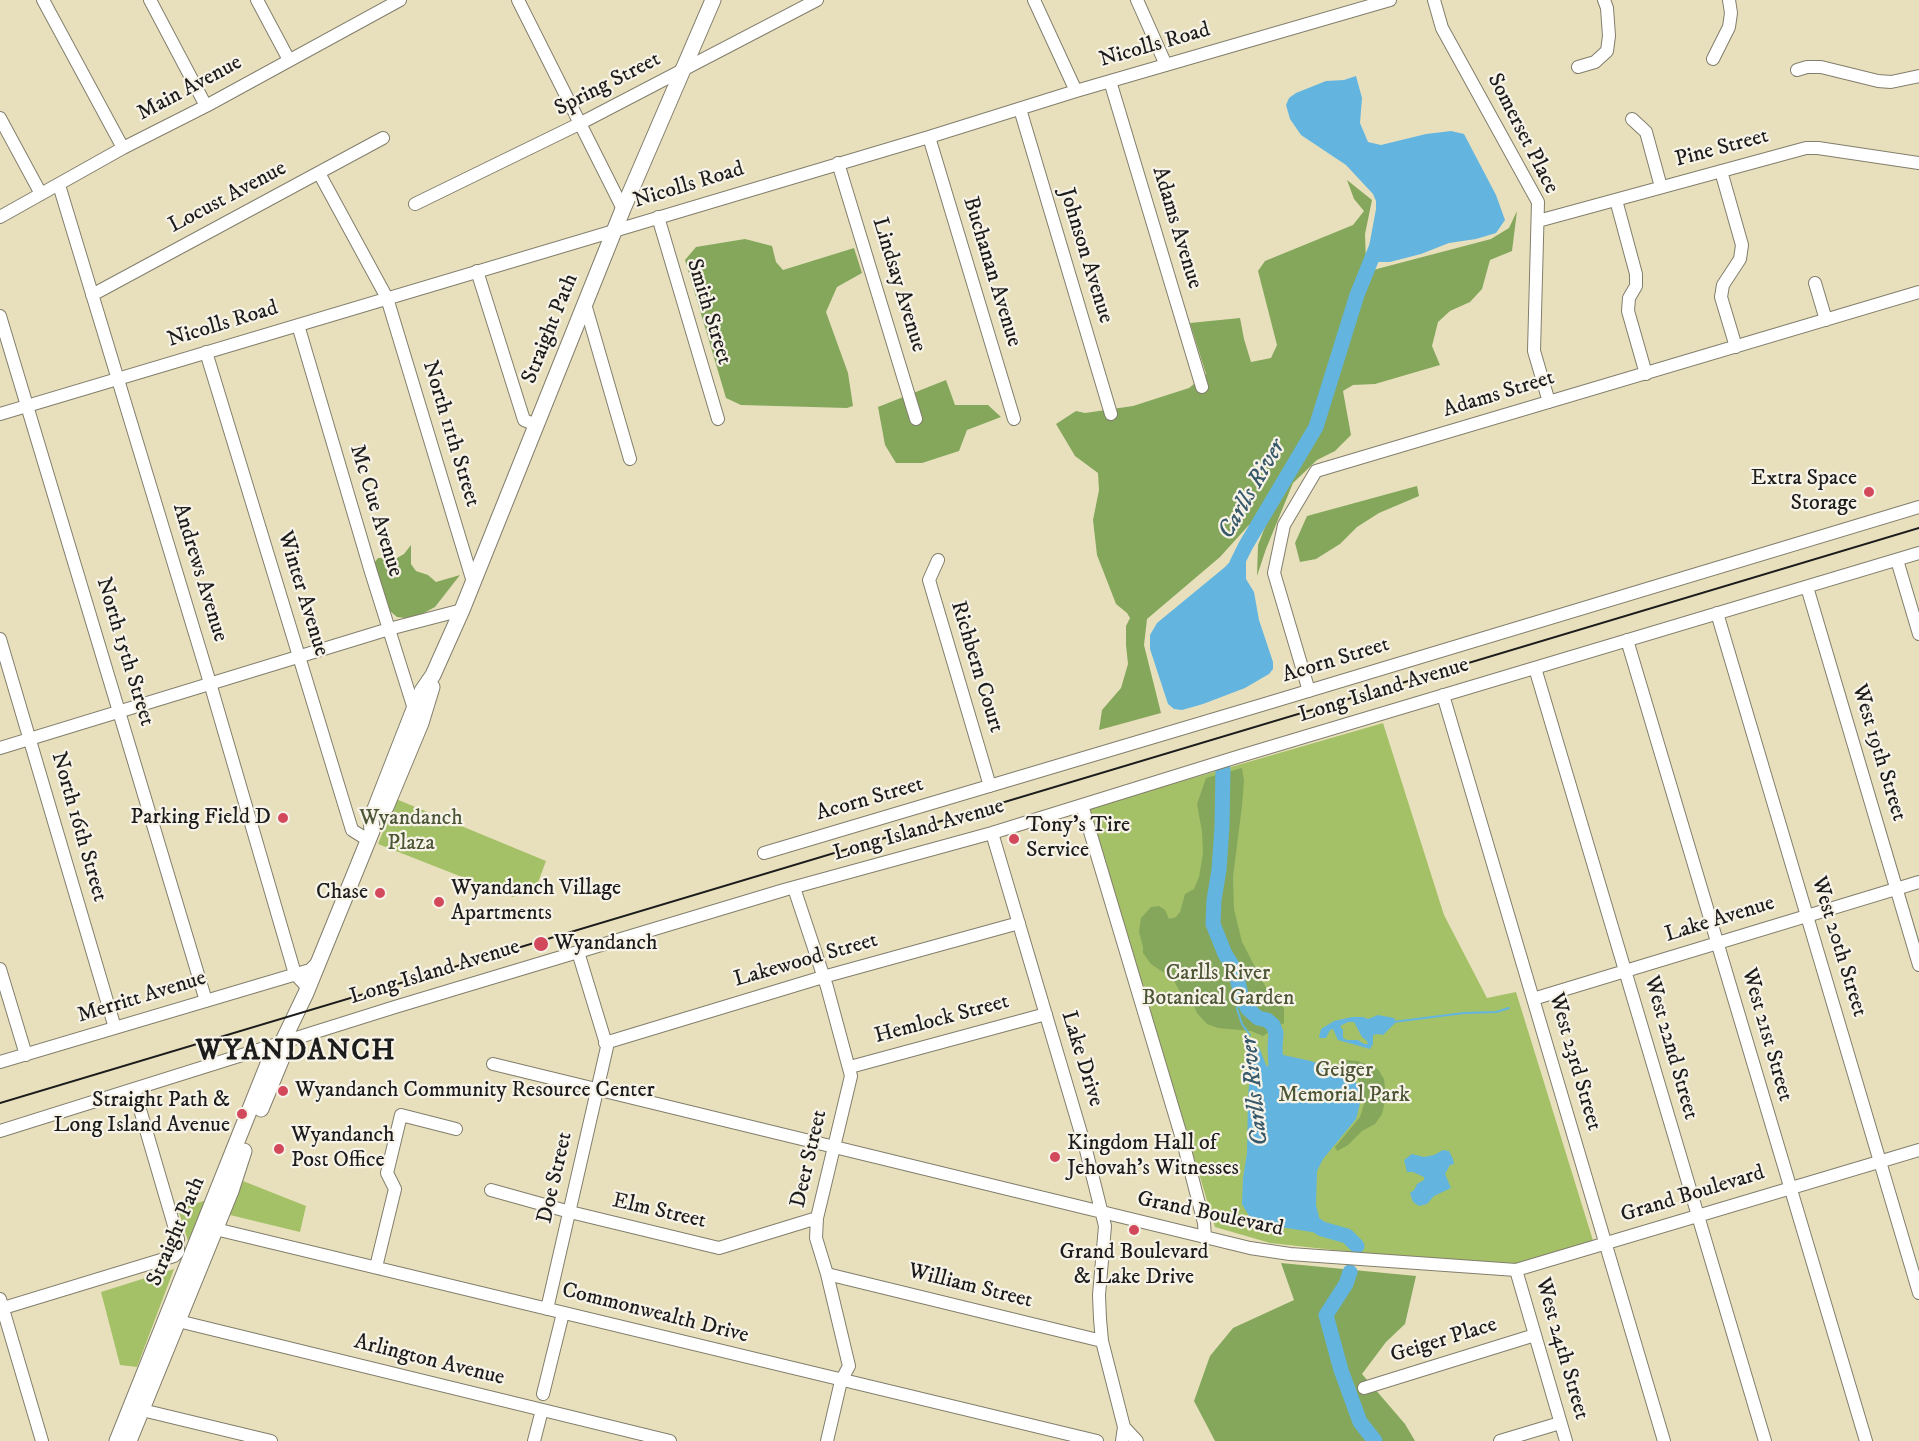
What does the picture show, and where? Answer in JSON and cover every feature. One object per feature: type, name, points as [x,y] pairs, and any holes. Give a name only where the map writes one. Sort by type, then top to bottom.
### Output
[{"type":"main road","name":"Straight Path","points":[[370,836],[371,819],[414,709],[433,675],[462,610],[623,209],[713,0]]},
{"type":"main road","name":"Straight Path","points":[[117,1441],[138,1407],[178,1322],[209,1228],[282,1058],[282,1043],[308,988],[370,836],[380,824],[432,691],[433,675]]},
{"type":"main road","name":"Straight Path","points":[[129,1441],[177,1287],[209,1228]]},
{"type":"street","points":[[43,0],[123,148]]},
{"type":"street","points":[[150,0],[206,106]]},
{"type":"street","points":[[257,0],[289,60]]},
{"type":"street","name":"Main Avenue","points":[[0,217],[123,148],[206,106],[400,0]]},
{"type":"street","points":[[518,0],[623,209]]},
{"type":"street","name":"Spring Street","points":[[415,204],[579,124],[817,0]]},
{"type":"street","points":[[1034,0],[1076,91]]},
{"type":"street","points":[[1137,0],[1166,66]]},
{"type":"street","name":"Nicolls Road","points":[[0,414],[1076,91],[1390,0]]},
{"type":"street","name":"Somerset Place","points":[[1434,0],[1442,28],[1538,202],[1534,351],[1549,402]]},
{"type":"street","points":[[1578,67],[1595,62],[1607,51],[1609,36],[1607,8],[1604,0]]},
{"type":"street","points":[[1713,59],[1730,27],[1729,0]]},
{"type":"street","points":[[1797,70],[1821,67],[1891,82],[1919,76]]},
{"type":"street","name":"Adams Avenue","points":[[1110,81],[1202,387]]},
{"type":"street","name":"Johnson Avenue","points":[[1020,109],[1111,414]]},
{"type":"street","points":[[0,118],[41,194]]},
{"type":"street","points":[[1632,118],[1646,132],[1661,188]]},
{"type":"street","name":"Buchanan Avenue","points":[[929,137],[1014,419]]},
{"type":"street","name":"Locust Avenue","points":[[92,295],[383,138]]},
{"type":"street","name":"Pine Street","points":[[1538,221],[1806,148],[1919,163]]},
{"type":"street","name":"Lindsay Avenue","points":[[838,163],[916,419]]},
{"type":"street","points":[[1721,171],[1742,245],[1740,259],[1723,285],[1721,297],[1736,347]]},
{"type":"street","name":"North 11th Street","points":[[319,173],[387,297],[473,582]]},
{"type":"street","name":"Andrews Avenue","points":[[58,185],[210,683],[295,974]]},
{"type":"street","points":[[1616,200],[1636,274],[1636,286],[1629,298],[1628,311],[1646,374]]},
{"type":"street","name":"Smith Street","points":[[658,217],[718,419]]},
{"type":"street","points":[[477,271],[524,420],[536,425]]},
{"type":"street","points":[[1815,283],[1826,320]]},
{"type":"street","name":"Adams Street","points":[[1309,691],[1274,573],[1284,525],[1316,471],[1919,292]]},
{"type":"street","points":[[585,304],[630,459]]},
{"type":"street","name":"North 15th Street","points":[[0,316],[206,1001]]},
{"type":"street","name":"Mc Cue Avenue","points":[[298,325],[414,709]]},
{"type":"street","name":"Winter Avenue","points":[[206,352],[352,830],[370,836]]},
{"type":"street","name":"Acorn Street","points":[[764,853],[1919,507]]},
{"type":"street","name":"Long Island Avenue","points":[[0,1131],[578,952],[794,888],[992,833],[1919,553]]},
{"type":"street","name":"Richbern Court","points":[[938,560],[929,580],[990,786]]},
{"type":"street","points":[[1897,560],[1919,634]]},
{"type":"street","name":"West 19th Street","points":[[1807,586],[1919,965]]},
{"type":"street","points":[[0,748],[389,629],[462,610]]},
{"type":"street","name":"West 20th Street","points":[[1717,613],[1919,1293]]},
{"type":"street","name":"North 16th Street","points":[[0,639],[115,1028]]},
{"type":"street","name":"West 21st Street","points":[[1627,640],[1866,1441]]},
{"type":"street","name":"West 22nd Street","points":[[1535,668],[1765,1441]]},
{"type":"street","name":"West 23rd Street","points":[[1443,695],[1664,1441]]},
{"type":"street","points":[[1082,806],[1183,1142],[1204,1223],[1205,1238]]},
{"type":"street","name":"Lake Drive","points":[[992,833],[1086,1150],[1105,1226],[1099,1295],[1102,1341],[1124,1427],[1122,1441]]},
{"type":"street","name":"Lake Avenue","points":[[1533,999],[1919,882]]},
{"type":"street","name":"Deer Street","points":[[794,888],[823,977],[851,1076],[817,1218],[816,1238],[828,1274],[849,1366],[841,1381],[827,1441]]},
{"type":"street","name":"Lakewood Street","points":[[605,1042],[823,977],[1019,923]]},
{"type":"street","name":"Doe Street","points":[[547,1309],[607,1047],[578,952]]},
{"type":"street","name":"Merritt Avenue","points":[[0,1062],[310,970],[318,963]]},
{"type":"street","points":[[0,969],[26,1055]]},
{"type":"street","points":[[295,974],[308,988]]},
{"type":"street","name":"Hemlock Street","points":[[850,1067],[1046,1014]]},
{"type":"street","name":"Grand Boulevard","points":[[493,1064],[1205,1238],[1279,1252],[1516,1270],[1919,1150]]},
{"type":"street","points":[[42,1441],[1,1306],[174,1256],[179,1250],[178,1239],[134,1089]]},
{"type":"street","points":[[376,1267],[395,1189],[387,1173],[401,1115],[456,1129]]},
{"type":"street","name":"Elm Street","points":[[491,1190],[570,1212],[719,1248],[817,1218]]},
{"type":"street","name":"Commonwealth Drive","points":[[209,1228],[1097,1441]]},
{"type":"street","name":"West 24th Street","points":[[1516,1270],[1566,1441]]},
{"type":"street","name":"William Street","points":[[828,1274],[1102,1341]]},
{"type":"street","points":[[543,1394],[563,1313]]},
{"type":"street","name":"Arlington Avenue","points":[[178,1322],[670,1441]]},
{"type":"street","name":"Geiger Place","points":[[1364,1388],[1535,1335]]},
{"type":"street","points":[[138,1407],[242,1438],[271,1441]]},
{"type":"street","points":[[534,1441],[542,1410]]},
{"type":"street","points":[[1500,1441],[1560,1423]]},
{"type":"street","points":[[1124,1427],[1137,1441]]},
{"type":"green space","points":[[1347,180],[1372,200],[1365,234],[1366,263],[1363,270],[1373,270],[1491,239],[1509,228],[1517,211],[1512,251],[1490,260],[1482,289],[1470,302],[1450,311],[1438,322],[1432,346],[1440,365],[1375,384],[1353,385],[1343,391],[1351,435],[1335,451],[1317,460],[1293,483],[1257,576],[1258,545],[1265,527],[1249,525],[1220,557],[1147,619],[1144,645],[1161,713],[1099,730],[1102,710],[1121,688],[1128,664],[1126,626],[1130,618],[1116,604],[1097,555],[1093,520],[1099,490],[1098,473],[1075,456],[1056,424],[1076,411],[1085,413],[1133,406],[1189,388],[1206,374],[1190,323],[1240,318],[1251,362],[1271,358],[1277,345],[1258,271],[1265,261],[1353,225],[1364,211],[1354,199]]},
{"type":"green space","points":[[745,239],[772,246],[776,262],[783,270],[854,248],[862,273],[837,287],[826,312],[848,373],[853,406],[847,408],[741,405],[726,398],[685,260],[696,247]]},
{"type":"green space","points":[[946,380],[955,405],[988,405],[1001,417],[967,430],[959,451],[922,463],[896,463],[885,445],[878,407]]},
{"type":"green space","points":[[1417,486],[1419,496],[1379,513],[1357,527],[1340,544],[1316,559],[1300,562],[1295,543],[1307,516]]},
{"type":"green space","points":[[411,545],[411,564],[416,571],[428,575],[436,582],[460,575],[435,607],[420,615],[397,617],[385,602],[374,563],[378,558],[397,558],[404,554]]},
{"type":"green space","name":"Geiger Memorial Park","points":[[1383,723],[1444,915],[1487,998],[1516,992],[1595,1247],[1516,1270],[1270,1243],[1215,1227],[1089,808]]},
{"type":"green space","name":"Carlls River Botanical Garden","points":[[1242,768],[1244,781],[1242,806],[1233,877],[1234,909],[1242,942],[1273,1001],[1284,1008],[1284,1023],[1263,1036],[1251,1031],[1218,1028],[1207,1024],[1197,1013],[1192,1001],[1180,992],[1173,979],[1151,964],[1143,953],[1139,932],[1141,918],[1151,907],[1159,906],[1165,910],[1169,919],[1176,917],[1180,912],[1185,894],[1194,889],[1199,877],[1203,853],[1197,804],[1206,778]]},
{"type":"green space","name":"Wyandanch Plaza","points":[[396,799],[546,861],[536,888],[513,897],[378,844]]},
{"type":"green space","points":[[1346,1060],[1358,1061],[1378,1069],[1384,1079],[1386,1097],[1382,1114],[1375,1124],[1362,1131],[1348,1145],[1337,1151],[1335,1147],[1360,1117],[1365,1101],[1362,1086],[1355,1075],[1338,1067]]},
{"type":"green space","points":[[243,1181],[306,1206],[300,1232],[230,1215]]},
{"type":"green space","points":[[207,1200],[189,1244],[178,1209]]},
{"type":"green space","points":[[1281,1263],[1416,1276],[1405,1324],[1386,1342],[1362,1374],[1405,1424],[1415,1441],[1215,1441],[1194,1401],[1210,1356],[1233,1328],[1294,1300]]},
{"type":"green space","points":[[174,1269],[137,1367],[120,1365],[101,1292]]},
{"type":"water","points":[[1356,76],[1362,98],[1360,123],[1368,142],[1381,145],[1426,134],[1451,131],[1464,134],[1496,195],[1505,220],[1496,233],[1449,243],[1421,254],[1390,262],[1370,262],[1368,252],[1376,209],[1373,194],[1346,165],[1301,135],[1290,119],[1286,105],[1289,98],[1296,93],[1326,81],[1344,80]]},
{"type":"water","points":[[1246,545],[1246,579],[1254,592],[1259,620],[1273,662],[1273,669],[1269,674],[1245,688],[1203,704],[1182,710],[1174,709],[1168,704],[1150,649],[1150,635],[1157,623],[1225,567]]},
{"type":"water","points":[[1378,1015],[1394,1018],[1396,1022],[1383,1035],[1373,1035],[1373,1044],[1370,1049],[1338,1040],[1333,1029],[1326,1038],[1319,1037],[1321,1029],[1334,1021],[1352,1017],[1368,1019]],"holes":[[[1354,1022],[1362,1037],[1368,1044],[1343,1038],[1343,1030],[1340,1026]]]},
{"type":"water","points":[[1257,1047],[1266,1065],[1270,1068],[1275,1066],[1271,1050],[1275,1048],[1283,1055],[1311,1061],[1352,1077],[1360,1088],[1361,1100],[1356,1119],[1323,1159],[1317,1171],[1316,1205],[1322,1229],[1318,1233],[1261,1224],[1249,1216],[1242,1204],[1247,1153],[1251,1060]]},
{"type":"water","points":[[1443,1150],[1449,1151],[1453,1159],[1454,1164],[1450,1165],[1445,1174],[1451,1188],[1434,1196],[1427,1204],[1419,1206],[1413,1202],[1410,1193],[1417,1184],[1424,1180],[1424,1177],[1407,1172],[1404,1160],[1412,1154],[1424,1157]]},
{"type":"waterway","name":"Carlls River","points":[[1237,563],[1316,427],[1357,295],[1378,243]]},
{"type":"waterway","name":"Carlls River","points":[[1223,768],[1222,826],[1213,924],[1225,954],[1235,970],[1241,994],[1248,1009],[1258,1018],[1267,1020],[1273,1025],[1276,1033],[1276,1066]]},
{"type":"waterway","points":[[1241,994],[1237,1009],[1242,1024],[1250,1035]]},
{"type":"waterway","points":[[1393,1022],[1464,1013],[1496,1012],[1509,1008]]},
{"type":"waterway","name":"Carlls River","points":[[1307,1219],[1322,1229],[1347,1236],[1357,1246]]},
{"type":"waterway","name":"Carlls River","points":[[1350,1272],[1346,1284],[1326,1315],[1341,1370],[1360,1422],[1375,1441]]},
{"type":"railway","points":[[0,1103],[1919,528]]},
{"type":"place","name":"Extra Space Storage","points":[[1869,492]]},
{"type":"place","name":"Parking Field D","points":[[283,818]]},
{"type":"place","name":"Tony’s Tire Service","points":[[1014,839]]},
{"type":"place","name":"Chase","points":[[380,893]]},
{"type":"place","name":"Wyandanch Village Apartments","points":[[439,902]]},
{"type":"place","name":"Wyandanch","points":[[541,944]]},
{"type":"place","name":"Wyandanch Community Resource Center","points":[[283,1091]]},
{"type":"place","name":"Straight Path & Long Island Avenue","points":[[242,1114]]},
{"type":"place","name":"Wyandanch Post Office","points":[[279,1149]]},
{"type":"place","name":"Kingdom Hall of Jehovah’s Witnesses","points":[[1055,1157]]},
{"type":"place","name":"Grand Boulevard & Lake Drive","points":[[1134,1230]]},
{"type":"district","name":"WYANDANCH","points":[[296,1053]]}]
